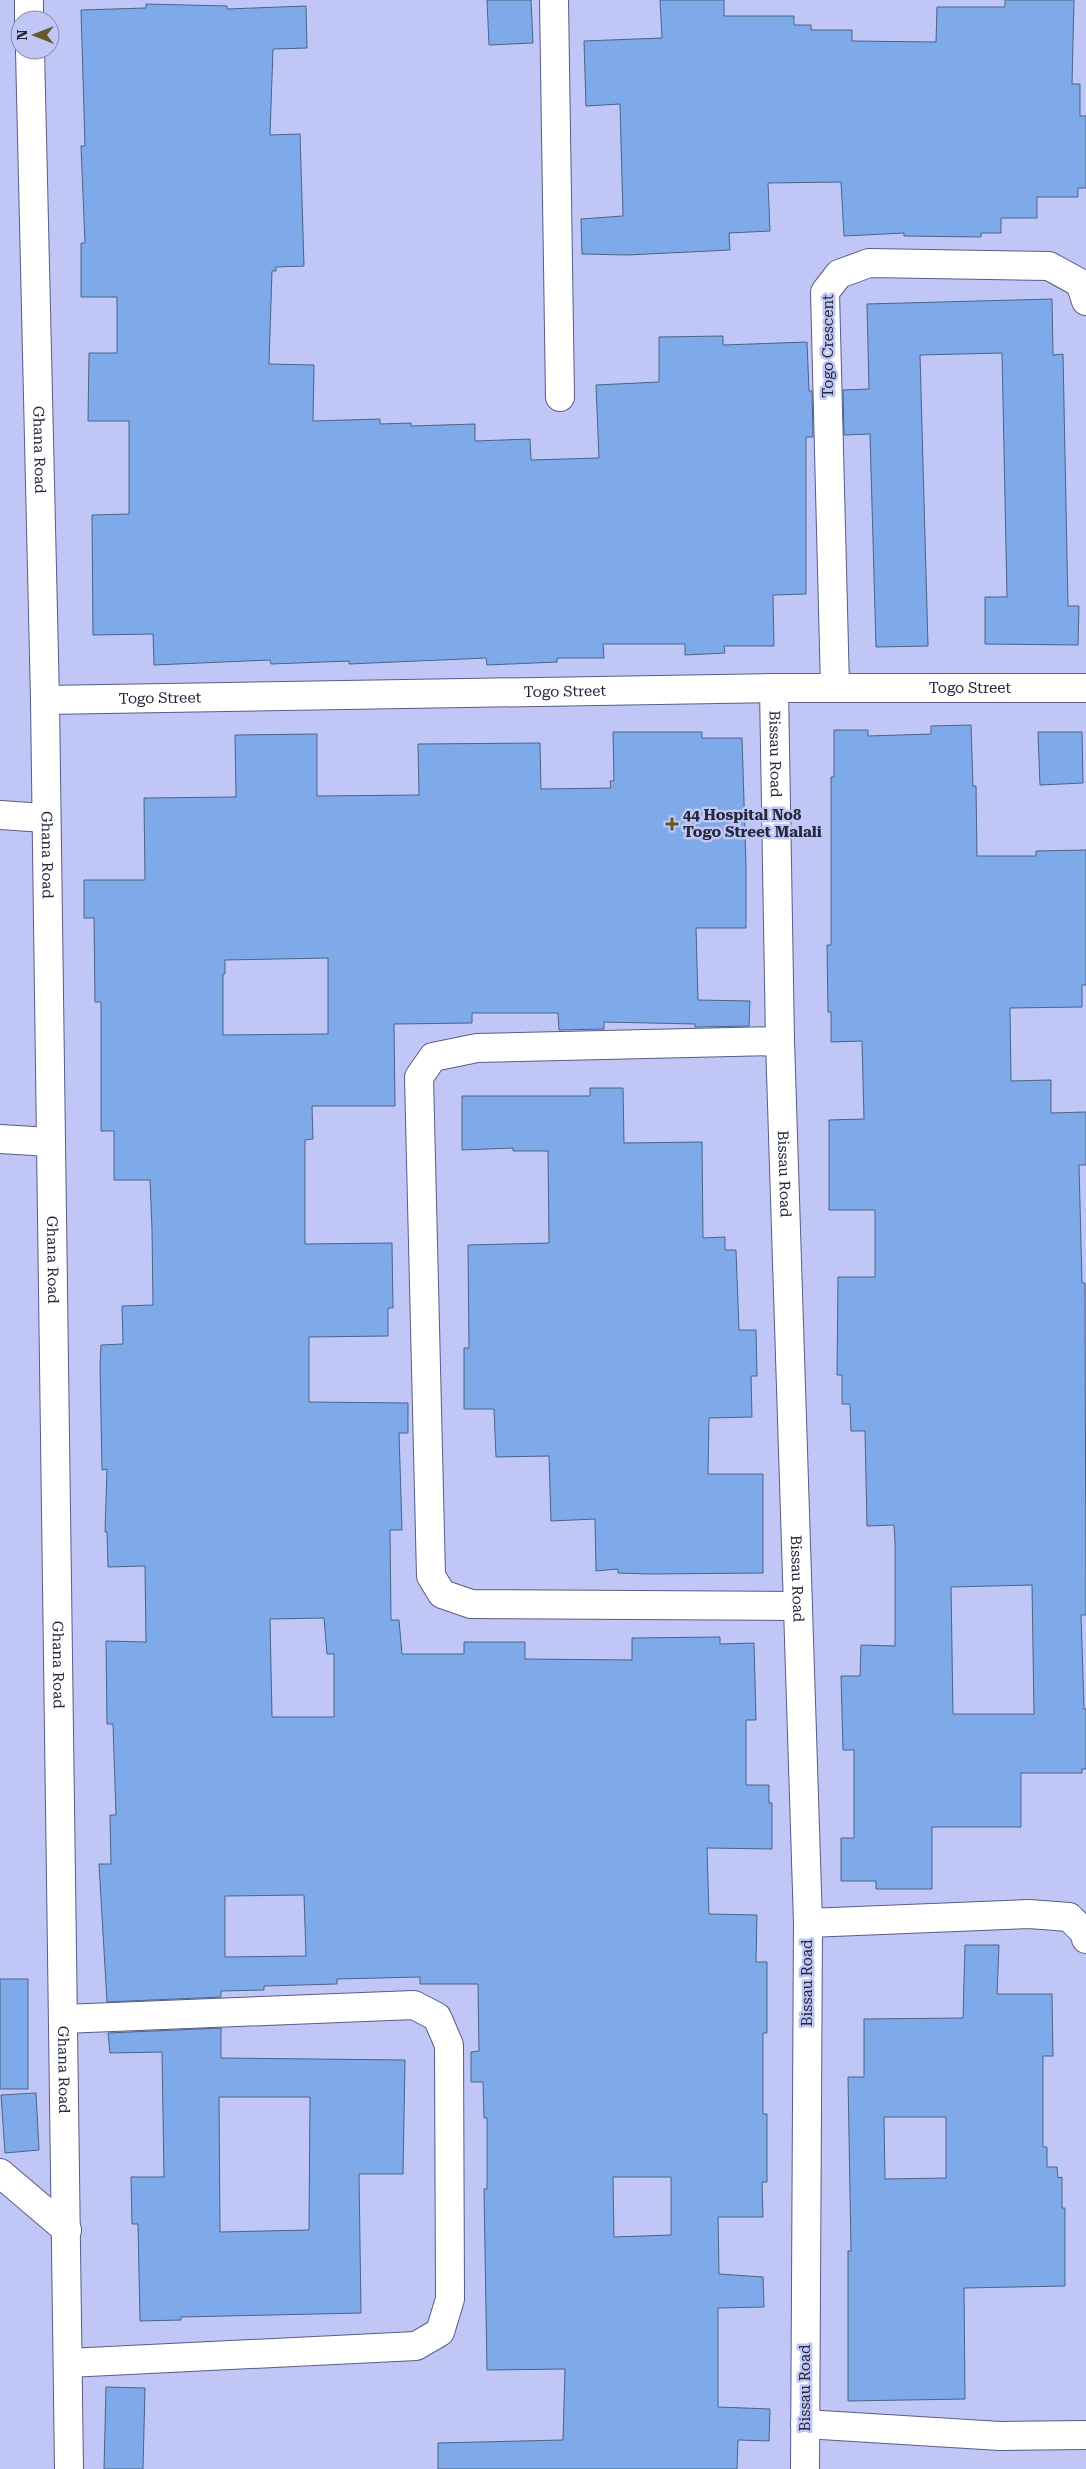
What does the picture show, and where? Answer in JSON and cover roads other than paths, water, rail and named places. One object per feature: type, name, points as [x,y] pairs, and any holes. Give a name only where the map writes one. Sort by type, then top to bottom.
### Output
[{"type":"street","points":[[554,0],[560,396]]},
{"type":"street","name":"Ghana Road","points":[[30,60],[45,700],[45,818],[69,2469]]},
{"type":"street","name":"Togo Crescent","points":[[835,688],[825,292],[839,274],[869,263],[1049,266],[1080,283],[1086,301]]},
{"type":"street","name":"Togo Street","points":[[45,700],[774,688],[1086,688]]},
{"type":"street","name":"Bissau Road","points":[[774,688],[780,1041],[796,1606],[808,1923],[805,2469]]},
{"type":"street","points":[[0,816],[45,818]]},
{"type":"street","points":[[780,1041],[477,1048],[433,1057],[419,1077],[431,1576],[442,1594],[471,1604],[796,1606]]},
{"type":"street","points":[[0,1139],[50,1142]]},
{"type":"street","points":[[808,1923],[1029,1914],[1070,1916],[1085,1933],[1086,1939]]},
{"type":"street","points":[[63,2019],[414,2005],[437,2017],[449,2045],[450,2299],[440,2332],[416,2346],[68,2363]]},
{"type":"street","points":[[0,2173],[67,2230]]},
{"type":"street","points":[[805,2424],[1000,2436],[1086,2435]]},
{"type":"place","name":"44 Hospital No8 Togo Street Malali","points":[[672,824]]}]
